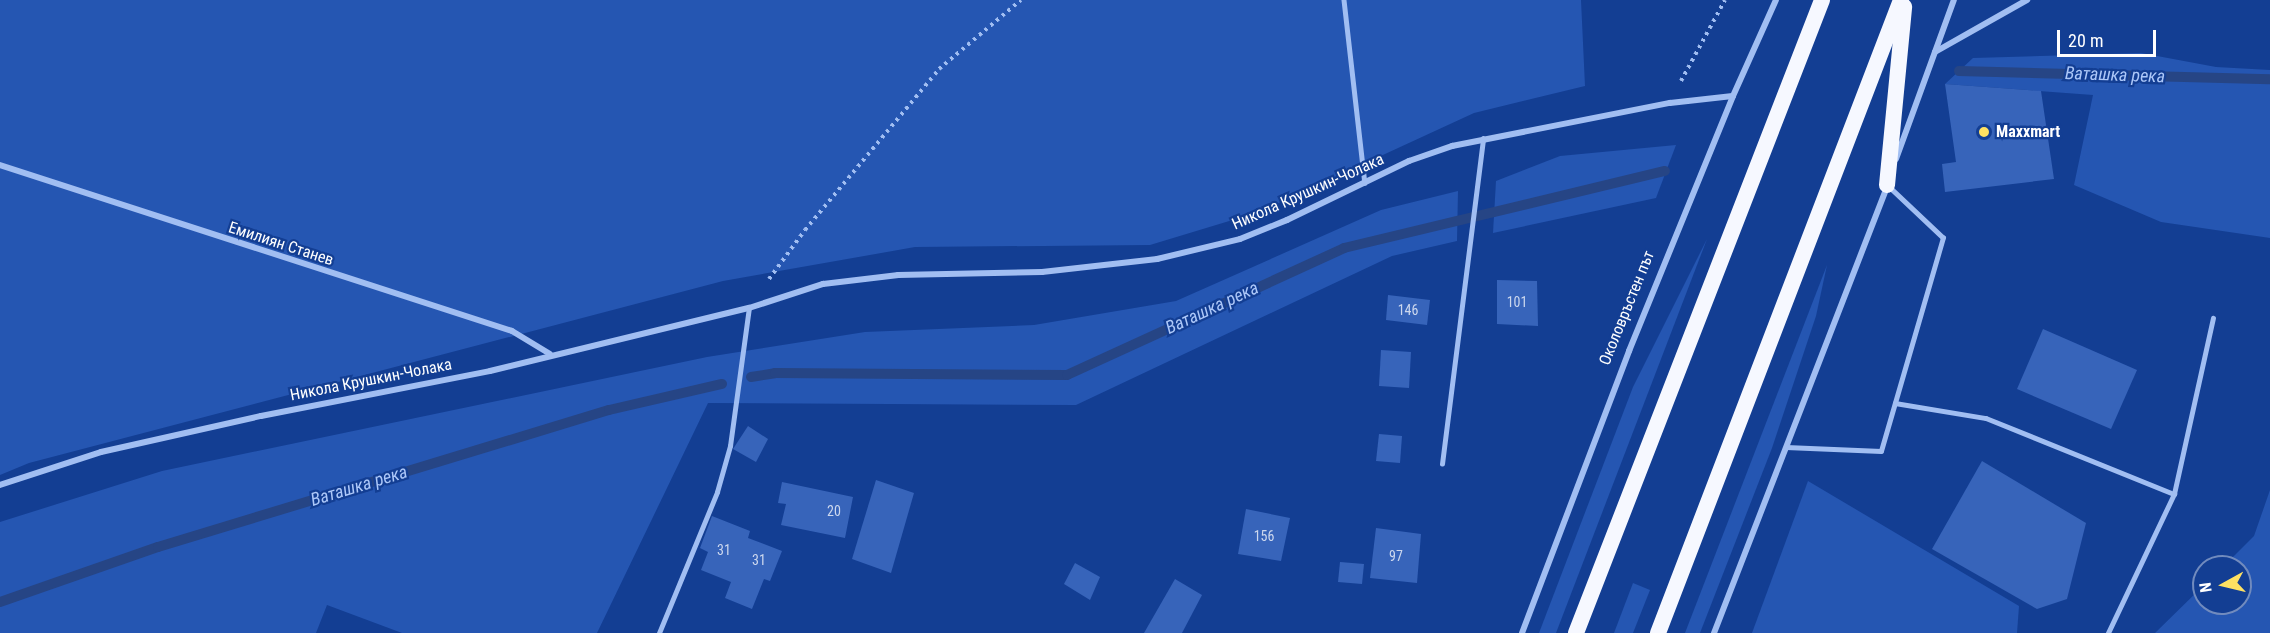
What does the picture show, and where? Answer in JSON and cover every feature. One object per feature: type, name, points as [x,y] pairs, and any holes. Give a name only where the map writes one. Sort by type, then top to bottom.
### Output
[{"type":"highway","points":[[1576,633],[1822,0]]},
{"type":"highway","points":[[1887,185],[1903,0]]},
{"type":"highway","points":[[1658,633],[1903,0]]},
{"type":"street","name":"Околовръстен път","points":[[1522,633],[1629,351],[1733,96],[1776,0]]},
{"type":"street","points":[[1714,633],[1887,185],[1954,0]]},
{"type":"street","points":[[1935,53],[2027,0]]},
{"type":"street","name":"Никола Крушкин-Чолака","points":[[0,485],[101,452],[261,416],[490,370],[749,308],[823,284],[862,278],[1042,272],[1157,260],[1240,239],[1409,161],[1483,139],[1670,103],[1733,96]]},
{"type":"street","name":"Емилиян Станев","points":[[0,165],[512,331],[550,354]]},
{"type":"lane","points":[[1344,0],[1365,183]]},
{"type":"lane","points":[[1442,464],[1483,139]]},
{"type":"lane","points":[[1786,447],[1881,451],[1943,238],[1887,185]]},
{"type":"lane","points":[[659,633],[717,492],[730,446],[749,308]]},
{"type":"lane","points":[[2108,633],[2174,494],[2213,318]]},
{"type":"lane","points":[[1895,403],[1986,418],[2174,494]]},
{"type":"path","points":[[749,308],[805,230],[939,69],[1021,0]]},
{"type":"path","points":[[1670,103],[1725,0]]},
{"type":"shaded area","points":[[0,0],[1581,0],[1585,86],[1474,113],[1259,212],[1150,245],[915,247],[723,281],[29,463],[0,475]]},
{"type":"shaded area","points":[[2141,53],[2216,67],[2270,70],[2270,238],[2161,222],[2074,185],[2093,95],[1945,84],[1973,58]]},
{"type":"shaded area","points":[[1676,145],[1656,198],[1493,233],[1496,181],[1560,156]]},
{"type":"shaded area","points":[[1458,191],[1457,241],[1392,256],[1076,405],[708,403],[597,633],[402,633],[327,605],[316,633],[0,633],[0,522],[162,471],[707,357],[865,332],[1034,325],[1176,301],[1381,210]]},
{"type":"shaded area","points":[[1707,239],[1556,633],[1539,633],[1633,387]]},
{"type":"shaded area","points":[[1827,265],[1816,316],[1772,448],[1700,633],[1685,633]]},
{"type":"shaded area","points":[[1808,481],[2019,606],[2017,633],[1752,633]]},
{"type":"shaded area","points":[[2270,490],[2270,633],[2155,633],[2192,597],[2192,615],[2252,615],[2252,555],[2235,555],[2254,536]]},
{"type":"shaded area","points":[[1633,583],[1650,590],[1633,633],[1614,633]]},
{"type":"building","points":[[1945,84],[2041,91],[2054,179],[1945,192],[1942,164],[1956,162]]},
{"type":"building","points":[[1497,280],[1537,281],[1538,326],[1497,324]]},
{"type":"building","points":[[1388,295],[1430,300],[1427,325],[1386,320]]},
{"type":"building","points":[[2043,329],[2137,370],[2111,429],[2017,389]]},
{"type":"building","points":[[1381,350],[1411,352],[1409,388],[1379,386]]},
{"type":"building","points":[[748,426],[768,439],[756,462],[733,449]]},
{"type":"building","points":[[1379,434],[1402,436],[1400,463],[1376,461]]},
{"type":"building","points":[[1982,461],[2086,523],[2067,599],[2037,609],[1932,549]]},
{"type":"building","points":[[876,480],[914,493],[891,573],[852,559]]},
{"type":"building","points":[[782,482],[853,497],[845,538],[781,525],[786,504],[778,503]]},
{"type":"building","points":[[1246,509],[1290,518],[1281,561],[1238,554]]},
{"type":"building","points":[[712,516],[750,531],[748,538],[782,551],[770,581],[764,579],[752,609],[725,598],[731,582],[701,570],[708,552],[700,548]]},
{"type":"building","points":[[1376,528],[1421,534],[1417,583],[1370,578]]},
{"type":"building","points":[[1340,562],[1364,564],[1362,584],[1338,582]]},
{"type":"building","points":[[1075,563],[1100,577],[1090,600],[1064,584]]},
{"type":"building","points":[[1175,579],[1202,595],[1182,633],[1144,633]]},
{"type":"waterway","name":"Ваташка река","points":[[1959,71],[2270,79]]},
{"type":"waterway","name":"Ваташка река","points":[[751,377],[775,373],[1067,375],[1344,248],[1665,171]]},
{"type":"waterway","name":"Ваташка река","points":[[0,602],[158,547],[609,410],[722,384]]},
{"type":"place","name":"Maxxmart","points":[[1984,132]]}]
